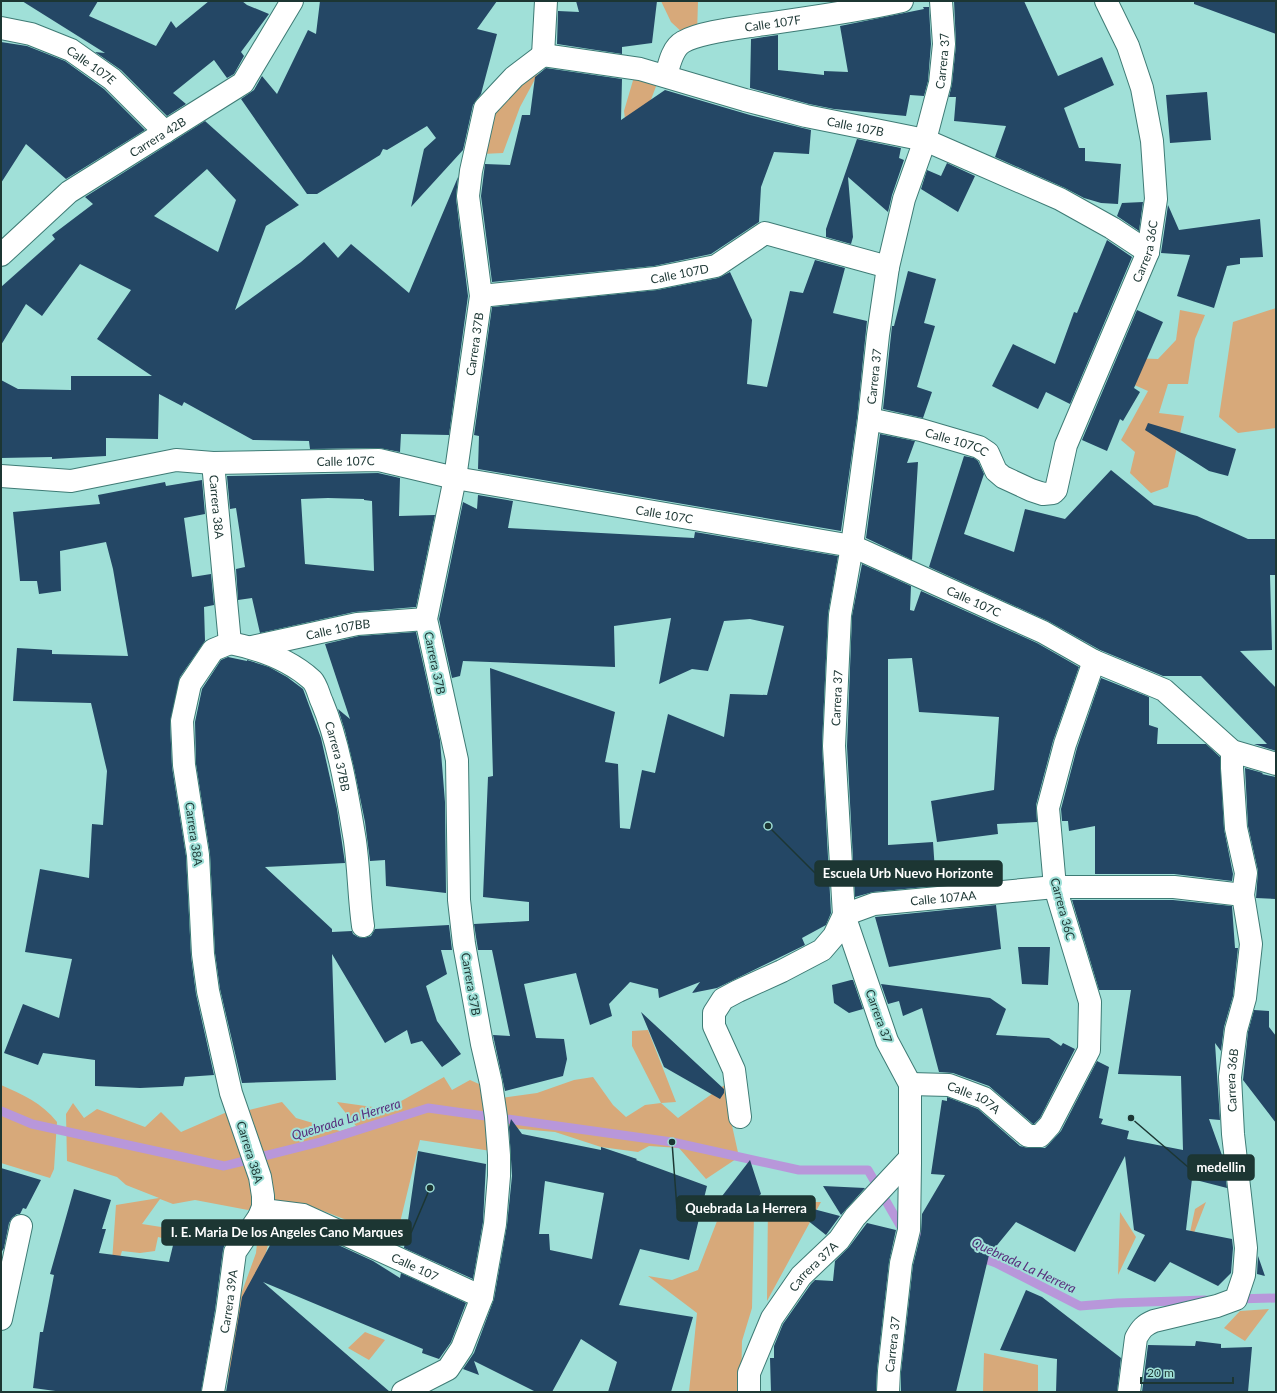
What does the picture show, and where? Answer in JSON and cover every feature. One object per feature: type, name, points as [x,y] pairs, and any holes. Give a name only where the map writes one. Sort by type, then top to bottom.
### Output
[{"type":"street","name":"Carrera 42B","points":[[1,255],[69,192],[243,83],[292,1]]},
{"type":"street","points":[[543,54],[546,1]]},
{"type":"street","name":"Calle 107F","points":[[666,76],[672,55],[682,42],[727,30],[870,8],[902,1]]},
{"type":"street","name":"Carrera 37","points":[[888,1392],[901,1264],[908,1230],[910,1084],[887,1041],[844,915],[834,746],[840,615],[852,546],[869,419],[878,335],[888,267],[904,199],[925,140],[940,83],[944,44],[941,1]]},
{"type":"street","name":"Carrera 36C","points":[[1053,493],[1056,490],[1066,445],[1073,427],[1148,252],[1156,199],[1152,141],[1142,88],[1128,46],[1106,1]]},
{"type":"street","name":"Calle 107E","points":[[1,28],[31,34],[71,50],[112,79],[166,132]]},
{"type":"street","name":"Calle 107B","points":[[543,54],[640,69],[745,100],[806,116],[925,140],[1060,199],[1112,228],[1148,252]]},
{"type":"street","name":"Carrera 37B","points":[[403,1392],[448,1369],[462,1348],[482,1297],[495,1224],[499,1176],[498,1140],[491,1083],[482,1044],[463,937],[459,900],[457,760],[426,619],[455,478],[481,296],[468,196],[471,171],[485,108],[514,77],[543,54]]},
{"type":"street","name":"Calle 107D","points":[[481,296],[656,278],[716,266],[765,233],[888,267]]},
{"type":"street","name":"Calle 107CC","points":[[869,419],[921,430],[979,447],[988,453],[996,471],[1003,477],[1043,494],[1053,493]]},
{"type":"street","name":"Calle 107C","points":[[1,476],[71,481],[176,460],[213,463],[379,460],[455,478],[852,546],[1043,632],[1094,661],[1164,690],[1232,751],[1276,764]]},
{"type":"street","name":"Carrera 38A","points":[[213,463],[230,643],[213,650],[190,684],[182,722],[184,765],[198,855],[203,954],[208,991],[231,1093],[260,1177],[263,1207],[259,1217]]},
{"type":"street","name":"Calle 107BB","points":[[252,647],[357,624],[426,619]]},
{"type":"street","name":"Carrera 37BB","points":[[230,643],[252,647],[283,660],[313,681],[329,720],[342,774],[355,842],[363,926]]},
{"type":"street","name":"Carrera 36C","points":[[1028,1136],[1040,1136],[1050,1125],[1090,1050],[1090,1002],[1055,887],[1048,808],[1065,744],[1094,661]]},
{"type":"street","name":"Carrera 36B","points":[[1129,1392],[1136,1338],[1145,1324],[1216,1306],[1236,1299],[1244,1275],[1246,1248],[1233,1134],[1230,1076],[1236,1030],[1245,998],[1251,944],[1244,895],[1246,873],[1236,828],[1232,751]]},
{"type":"street","name":"Calle 107AA","points":[[844,915],[874,904],[1055,887],[1174,887],[1244,895]]},
{"type":"street","points":[[740,1117],[734,1070],[714,1026],[714,1012],[723,999],[822,950],[834,936],[844,915]]},
{"type":"street","name":"Calle 107A","points":[[910,1084],[949,1085],[984,1098],[1028,1136]]},
{"type":"street","name":"Carrera 37A","points":[[749,1392],[749,1373],[772,1318],[784,1300],[801,1276],[839,1240],[855,1217],[910,1158]]},
{"type":"street","name":"Calle 107","points":[[259,1217],[271,1211],[303,1215],[482,1297]]},
{"type":"street","name":"Carrera 39A","points":[[213,1392],[227,1312],[235,1252],[259,1217]]},
{"type":"street","points":[[1,1319],[21,1226]]},
{"type":"shaded area","points":[[661,1],[698,1],[697,34],[684,34],[671,22]]},
{"type":"shaded area","points":[[541,68],[520,107],[503,153],[482,154],[492,113],[518,81]]},
{"type":"shaded area","points":[[634,77],[658,81],[643,121],[625,119],[624,111]]},
{"type":"shaded area","points":[[1276,308],[1276,428],[1238,433],[1219,417],[1233,322]]},
{"type":"shaded area","points":[[1180,310],[1205,315],[1195,339],[1188,384],[1168,384],[1159,413],[1184,416],[1168,487],[1151,493],[1130,473],[1135,452],[1121,440],[1148,391],[1123,380],[1131,358],[1158,359],[1176,340]]},
{"type":"shaded area","points":[[648,1030],[676,1102],[661,1103],[632,1046],[632,1031]]},
{"type":"shaded area","points":[[444,1077],[452,1090],[470,1080],[479,1084],[490,1130],[491,1151],[420,1140],[396,1239],[318,1209],[269,1202],[249,1110],[282,1102],[296,1118],[340,1131],[356,1126],[337,1102],[387,1109]]},
{"type":"shaded area","points":[[593,1077],[613,1105],[626,1117],[645,1105],[661,1103],[678,1118],[726,1084],[731,1121],[739,1157],[706,1179],[679,1148],[649,1146],[638,1152],[601,1147],[555,1132],[510,1128],[501,1098],[537,1093],[574,1080]]},
{"type":"shaded area","points":[[1,1085],[38,1104],[57,1122],[54,1169],[50,1178],[1,1163]]},
{"type":"shaded area","points":[[73,1103],[84,1118],[97,1109],[145,1127],[161,1112],[181,1132],[227,1112],[259,1205],[248,1210],[195,1200],[173,1204],[160,1199],[142,1224],[174,1229],[170,1240],[158,1237],[155,1251],[140,1253],[122,1251],[110,1290],[116,1205],[159,1198],[126,1185],[117,1177],[67,1161],[66,1114]]},
{"type":"shaded area","points":[[768,1202],[821,1202],[767,1301]]},
{"type":"shaded area","points":[[1206,1202],[1185,1256],[1195,1209]]},
{"type":"shaded area","points":[[1120,1212],[1136,1237],[1118,1275]]},
{"type":"shaded area","points":[[719,1216],[754,1216],[752,1308],[742,1341],[741,1392],[689,1392],[697,1313],[648,1276],[672,1280],[698,1270]]},
{"type":"shaded area","points":[[259,1223],[274,1224],[227,1391],[234,1314],[256,1253]]},
{"type":"shaded area","points":[[1269,1309],[1245,1341],[1224,1328],[1240,1311]]},
{"type":"shaded area","points":[[365,1332],[385,1340],[369,1360],[348,1348]]},
{"type":"shaded area","points":[[984,1353],[1038,1365],[1038,1392],[983,1392]]},
{"type":"building","points":[[22,1],[98,1],[89,16],[156,46],[171,21],[176,28],[209,1],[242,1],[247,5],[269,14],[241,52],[244,56],[234,74],[227,78],[214,60],[173,93],[186,104],[167,116],[121,70],[95,52],[105,53]]},
{"type":"building","points":[[320,1],[497,1],[477,29],[497,34],[481,94],[473,105],[463,150],[411,207],[424,149],[436,138],[427,126],[387,150],[383,149],[380,155],[317,194],[307,194],[241,99],[254,90],[262,76],[277,94],[308,30],[316,34]]},
{"type":"building","points":[[576,1],[657,1],[652,43],[622,47],[622,54],[557,44],[558,11],[579,12]]},
{"type":"building","points":[[954,1],[1024,1],[1058,76],[1102,57],[1114,85],[1064,108],[1079,148],[1085,148],[1085,161],[1121,164],[1118,204],[1101,203],[1084,198],[995,157],[1006,126],[954,121],[956,97],[949,97],[952,84],[956,45]]},
{"type":"building","points":[[1194,1],[1276,1],[1276,34],[1194,4]]},
{"type":"building","points":[[923,7],[929,7],[931,44],[928,81],[924,96],[910,95],[906,116],[834,109],[809,104],[750,88],[751,39],[778,35],[778,70],[824,75],[824,71],[848,72],[840,26],[924,9]]},
{"type":"building","points":[[1,42],[27,46],[65,61],[104,89],[145,130],[66,179],[26,144],[1,183]]},
{"type":"building","points":[[546,68],[622,79],[621,120],[665,90],[750,115],[811,130],[809,154],[774,152],[761,187],[759,222],[711,254],[654,266],[492,282],[481,196],[485,164],[510,165],[522,115],[530,115],[535,77]]},
{"type":"building","points":[[1207,92],[1211,140],[1170,143],[1166,95]]},
{"type":"building","points":[[205,121],[299,205],[266,226],[235,310],[301,262],[324,242],[338,258],[351,244],[409,293],[458,177],[456,198],[468,296],[449,435],[401,434],[400,452],[379,448],[310,449],[309,441],[253,440],[184,402],[182,406],[159,394],[158,439],[106,438],[106,456],[52,459],[52,457],[1,458],[1,380],[18,389],[71,390],[71,376],[152,376],[97,339],[131,290],[80,264],[42,316],[26,304],[1,345],[1,287],[55,239],[52,235],[93,204],[85,197]],"holes":[[[207,169],[236,200],[218,252],[154,216]]]},
{"type":"building","points":[[857,139],[901,148],[899,158],[904,160],[888,212],[848,177],[853,237],[851,244],[826,237],[826,229]]},
{"type":"building","points":[[947,163],[975,176],[958,212],[921,189],[927,170],[941,176]]},
{"type":"building","points":[[1143,202],[1139,231],[1117,216],[1122,203]]},
{"type":"building","points":[[1168,205],[1179,230],[1260,219],[1263,257],[1240,258],[1240,264],[1227,266],[1214,308],[1177,296],[1190,255],[1161,253]]},
{"type":"building","points":[[1107,240],[1132,257],[1070,404],[1046,392],[1038,409],[992,386],[1013,344],[1055,364],[1074,312],[1077,313]]},
{"type":"building","points":[[815,260],[845,268],[833,313],[867,321],[857,418],[841,531],[478,469],[479,436],[474,435],[492,307],[657,290],[718,278],[730,272],[752,320],[747,384],[767,387],[790,291],[803,293]]},
{"type":"building","points":[[908,271],[936,279],[924,323],[935,326],[917,387],[932,392],[923,418],[883,409],[892,326],[894,326]]},
{"type":"building","points":[[1137,310],[1163,322],[1134,388],[1140,392],[1123,421],[1120,419],[1107,451],[1082,440]]},
{"type":"building","points":[[1148,423],[1236,449],[1228,476],[1209,471],[1145,430]]},
{"type":"building","points":[[880,434],[915,441],[907,463],[918,462],[912,560],[866,538]]},
{"type":"building","points":[[964,456],[974,458],[978,461],[984,474],[964,534],[1014,552],[1025,509],[1065,519],[1111,470],[1154,505],[1197,516],[1248,539],[1276,539],[1276,575],[1270,575],[1272,650],[1240,651],[1276,688],[1276,751],[1254,744],[1267,744],[1201,676],[1163,676],[1100,650],[1048,621],[929,567]]},
{"type":"building","points":[[378,473],[400,478],[399,516],[435,515],[416,607],[354,612],[260,633],[252,598],[238,600],[236,569],[245,567],[236,508],[230,509],[227,476]],"holes":[[[301,499],[364,499],[372,501],[374,571],[305,564]]]},
{"type":"building","points":[[202,480],[205,514],[184,518],[192,577],[211,574],[214,605],[204,607],[205,641],[180,677],[170,722],[172,767],[186,856],[191,956],[196,994],[214,1075],[185,1077],[183,1086],[140,1088],[95,1086],[95,1060],[43,1053],[38,1065],[4,1053],[23,1004],[59,1018],[72,959],[25,952],[40,869],[89,878],[92,824],[103,825],[107,771],[91,703],[13,701],[17,648],[52,650],[52,654],[128,656],[113,569],[106,542],[60,551],[61,591],[39,594],[37,581],[20,581],[13,512],[100,504],[98,495],[165,482],[166,486]]},
{"type":"building","points":[[478,495],[513,501],[508,528],[694,538],[695,532],[838,556],[828,614],[822,745],[831,913],[826,925],[802,938],[805,945],[717,988],[692,993],[700,982],[659,998],[658,989],[630,982],[609,1004],[612,1016],[590,1025],[576,973],[524,984],[536,1038],[564,1039],[567,1059],[563,1076],[505,1091],[493,1035],[510,1036],[492,950],[478,950],[474,924],[529,921],[529,902],[483,897],[488,777],[493,776],[490,668],[615,712],[605,762],[618,764],[620,828],[630,829],[642,770],[655,773],[668,714],[724,737],[730,694],[767,695],[784,626],[750,619],[724,621],[708,671],[692,669],[659,684],[671,618],[614,626],[615,667],[463,661],[460,676],[452,678],[439,619],[463,502],[477,509]]},
{"type":"building","points":[[862,564],[911,586],[910,610],[914,611],[921,591],[1037,643],[1079,667],[1053,741],[1036,805],[1037,822],[997,824],[998,834],[937,842],[931,801],[994,790],[999,717],[919,712],[912,658],[888,659],[888,845],[933,842],[936,886],[873,892],[855,897],[847,746],[852,616]]},
{"type":"building","points":[[416,632],[440,740],[445,802],[446,893],[386,886],[385,860],[370,861],[365,822],[354,768],[338,709],[350,719],[325,644],[359,636]]},
{"type":"building","points":[[228,657],[247,660],[269,667],[287,677],[303,689],[321,738],[337,809],[345,863],[265,867],[332,929],[332,932],[352,931],[353,934],[358,937],[364,938],[371,936],[375,929],[449,925],[452,950],[441,950],[447,974],[426,986],[437,1021],[461,1054],[442,1067],[422,1041],[411,1044],[407,1030],[385,1043],[332,954],[336,1080],[242,1083],[220,989],[215,953],[210,854],[196,764],[195,722],[202,689],[221,660]]},
{"type":"building","points":[[1101,678],[1149,697],[1149,725],[1158,728],[1157,744],[1206,744],[1220,757],[1224,829],[1233,874],[1232,881],[1174,874],[1095,874],[1095,826],[1069,831],[1068,821],[1062,821],[1061,809],[1077,748]]},
{"type":"building","points":[[1245,768],[1276,777],[1276,899],[1256,898],[1258,871],[1248,826]]},
{"type":"building","points":[[1072,900],[1173,900],[1232,906],[1235,948],[1238,948],[1233,996],[1224,1027],[1221,1051],[1215,1043],[1220,1120],[1209,1119],[1223,1158],[1227,1188],[1192,1179],[1186,1230],[1232,1239],[1233,1248],[1231,1273],[1218,1286],[1170,1262],[1155,1282],[1127,1269],[1145,1235],[1134,1230],[1125,1156],[1075,1252],[1016,1222],[989,1255],[956,1392],[901,1392],[901,1372],[913,1265],[921,1233],[922,1214],[945,1175],[931,1174],[942,1100],[947,1101],[947,1097],[978,1109],[1020,1146],[1028,1148],[1045,1148],[1061,1131],[1097,1061],[1109,1067],[1099,1118],[1103,1119],[1101,1124],[1129,1131],[1127,1139],[1183,1150],[1181,1076],[1118,1074],[1131,990],[1099,990]]},
{"type":"building","points":[[996,905],[1001,949],[889,967],[875,917]]},
{"type":"building","points":[[1018,947],[1050,947],[1048,985],[1022,984]]},
{"type":"building","points":[[853,980],[863,1009],[849,1013],[834,1003],[832,985]]},
{"type":"building","points":[[881,984],[990,998],[1006,1009],[996,1035],[1049,1038],[1061,1046],[1063,1043],[1075,1049],[1040,1118],[1033,1124],[989,1086],[953,1073],[939,1072],[922,1008],[903,1016],[899,1001],[888,1004]]},
{"type":"building","points":[[1254,1010],[1269,1011],[1269,1027],[1276,1036],[1276,1123],[1243,1080],[1248,1032]]},
{"type":"building","points":[[641,1012],[724,1089],[724,1093],[720,1099],[664,1067]]},
{"type":"building","points":[[511,1119],[522,1134],[601,1150],[601,1147],[707,1186],[689,1260],[640,1249],[619,1305],[693,1317],[671,1392],[608,1392],[617,1362],[581,1339],[552,1392],[536,1392],[474,1361],[479,1375],[463,1369],[474,1353],[494,1299],[507,1225],[512,1176],[509,1127]],"holes":[[[545,1181],[604,1193],[592,1259],[550,1250],[549,1234],[539,1234]]]},
{"type":"building","points":[[418,1151],[486,1164],[483,1222],[473,1279],[404,1248]]},
{"type":"building","points":[[750,1160],[761,1194],[745,1208],[712,1209]]},
{"type":"building","points":[[1,1168],[41,1180],[26,1209],[23,1208],[20,1214],[17,1214],[12,1218],[9,1223],[4,1248],[1,1253]]},
{"type":"building","points":[[823,1186],[865,1188],[841,1215]]},
{"type":"building","points":[[74,1189],[111,1200],[102,1229],[106,1229],[99,1253],[169,1262],[175,1237],[225,1243],[201,1392],[63,1392],[33,1388],[40,1332],[43,1332],[54,1275],[50,1274]]},
{"type":"building","points":[[783,1201],[840,1216],[826,1235]]},
{"type":"building","points":[[867,1223],[896,1230],[889,1262],[876,1392],[771,1392],[770,1358],[774,1358],[774,1346],[783,1324],[815,1280],[833,1281],[835,1261],[849,1247]]},
{"type":"building","points":[[281,1225],[290,1226],[319,1241],[321,1237],[373,1261],[400,1278],[401,1273],[466,1303],[451,1342],[439,1359],[422,1353],[423,1349],[263,1282],[390,1392],[226,1392],[242,1297]]},
{"type":"building","points":[[1258,1256],[1265,1276],[1257,1274]]},
{"type":"building","points":[[1026,1290],[1042,1297],[1121,1358],[1117,1392],[1056,1392],[1057,1359],[1000,1350]]},
{"type":"building","points":[[1196,1341],[1221,1344],[1221,1348],[1252,1347],[1248,1392],[1142,1392],[1148,1345],[1195,1346]]},
{"type":"waterway","name":"Quebrada La Herrera","points":[[1,1111],[32,1124],[224,1166],[320,1142],[428,1108],[672,1142],[799,1170],[868,1170],[901,1227],[931,1239]]},
{"type":"waterway","name":"Quebrada La Herrera","points":[[977,1256],[996,1263],[1080,1306],[1117,1303],[1205,1300]]},
{"type":"waterway","name":"Quebrada La Herrera","points":[[1235,1299],[1276,1298]]},
{"type":"place","name":"Escuela Urb Nuevo Horizonte","points":[[768,826]]},
{"type":"place","name":"medellin","points":[[1131,1118]]},
{"type":"place","name":"Quebrada La Herrera","points":[[672,1142]]},
{"type":"place","name":"I. E. Maria De los Angeles Cano Marques","points":[[430,1188]]}]
